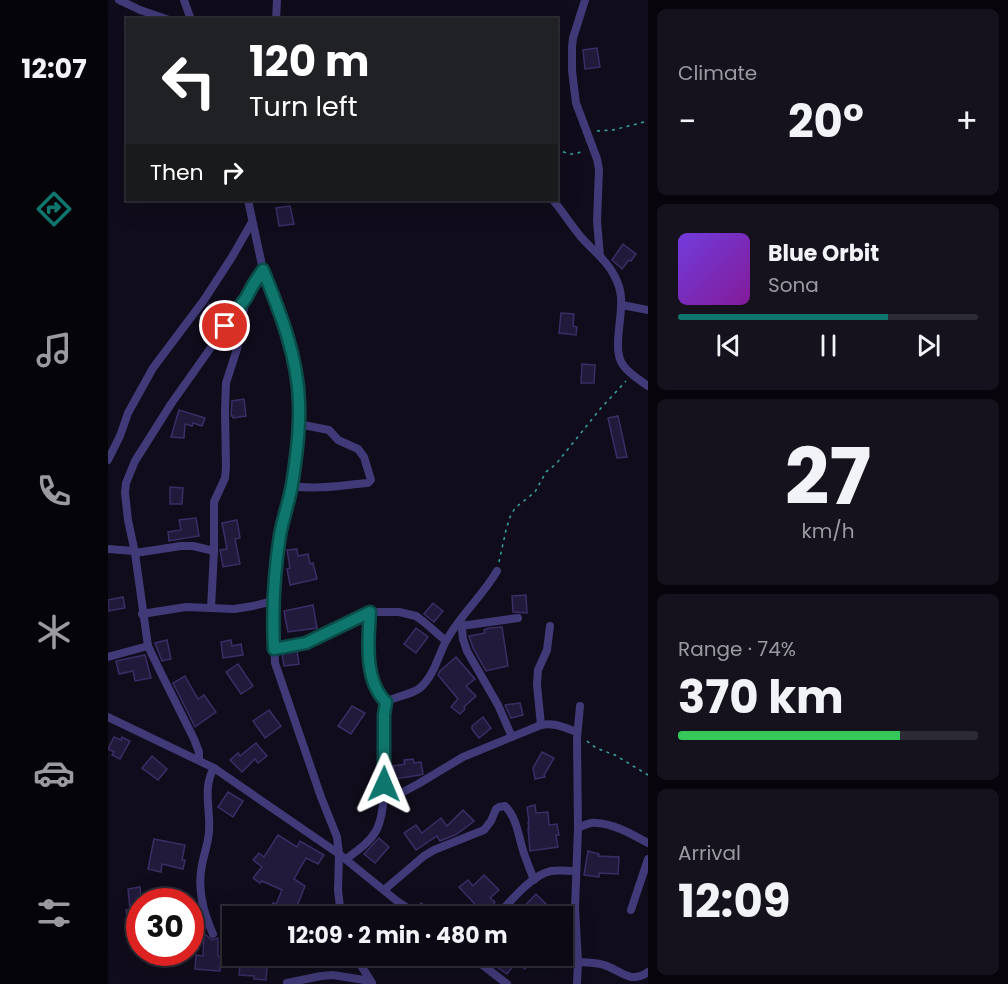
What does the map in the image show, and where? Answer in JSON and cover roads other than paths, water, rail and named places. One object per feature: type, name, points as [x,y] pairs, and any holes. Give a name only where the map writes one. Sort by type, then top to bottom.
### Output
[{"type":"street","points":[[119,0],[163,18]]},
{"type":"street","points":[[184,0],[190,18]]},
{"type":"street","points":[[276,18],[278,0]]},
{"type":"street","points":[[585,0],[573,38],[572,64],[576,103],[599,169],[597,221],[600,256]]},
{"type":"street","points":[[248,201],[263,270],[282,317],[293,359],[299,404],[292,486],[281,532],[275,573],[273,601],[275,663],[337,837],[342,856],[338,890],[340,906]]},
{"type":"street","points":[[554,201],[614,274],[621,305],[618,337],[622,364],[648,386]]},
{"type":"street","points":[[108,460],[128,413],[153,368],[204,300],[252,222]]},
{"type":"street","points":[[199,759],[194,739],[148,646],[128,520],[126,483],[135,461],[177,395],[246,298],[263,270]]},
{"type":"street","points":[[211,608],[214,502],[225,478],[226,467],[226,383],[237,349],[246,298]]},
{"type":"street","points":[[621,305],[648,310]]},
{"type":"street","points":[[292,486],[324,487],[368,483],[371,480],[364,457],[358,449],[338,440],[329,430],[298,424]]},
{"type":"street","points":[[108,549],[134,552],[193,546],[213,551]]},
{"type":"street","points":[[386,702],[419,688],[425,682],[446,641],[497,571]]},
{"type":"street","points":[[142,614],[186,607],[234,609],[273,601]]},
{"type":"street","points":[[274,649],[306,643],[370,612],[399,612],[416,616],[446,641]]},
{"type":"street","points":[[370,612],[368,646],[372,678],[378,694],[386,702]]},
{"type":"street","points":[[461,623],[518,618]]},
{"type":"street","points":[[461,623],[467,651],[498,705],[512,737]]},
{"type":"street","points":[[541,726],[537,702],[538,670],[547,650],[550,626]]},
{"type":"street","points":[[108,657],[148,646]]},
{"type":"street","points":[[342,856],[362,847],[376,831],[381,819],[384,797],[386,702]]},
{"type":"street","points":[[577,984],[575,871],[578,828],[577,735],[580,706]]},
{"type":"street","points":[[108,717],[214,768],[342,856],[405,906]]},
{"type":"street","points":[[384,797],[403,792],[463,757],[546,724],[556,725],[577,735]]},
{"type":"street","points":[[213,934],[201,903],[200,881],[201,865],[209,833],[209,777],[214,768]]},
{"type":"street","points":[[384,891],[429,853],[484,830],[496,810],[505,806],[514,821],[534,880]]},
{"type":"street","points":[[578,828],[588,823],[597,823],[621,830],[648,843]]},
{"type":"street","points":[[631,910],[648,859]]},
{"type":"street","points":[[507,906],[534,880],[550,872],[575,871]]},
{"type":"street","points":[[578,962],[603,965],[625,976],[639,977],[648,972]]},
{"type":"street","points":[[361,966],[371,982]]},
{"type":"street","points":[[484,966],[507,984]]},
{"type":"street","points":[[287,983],[333,975],[371,982]]}]
